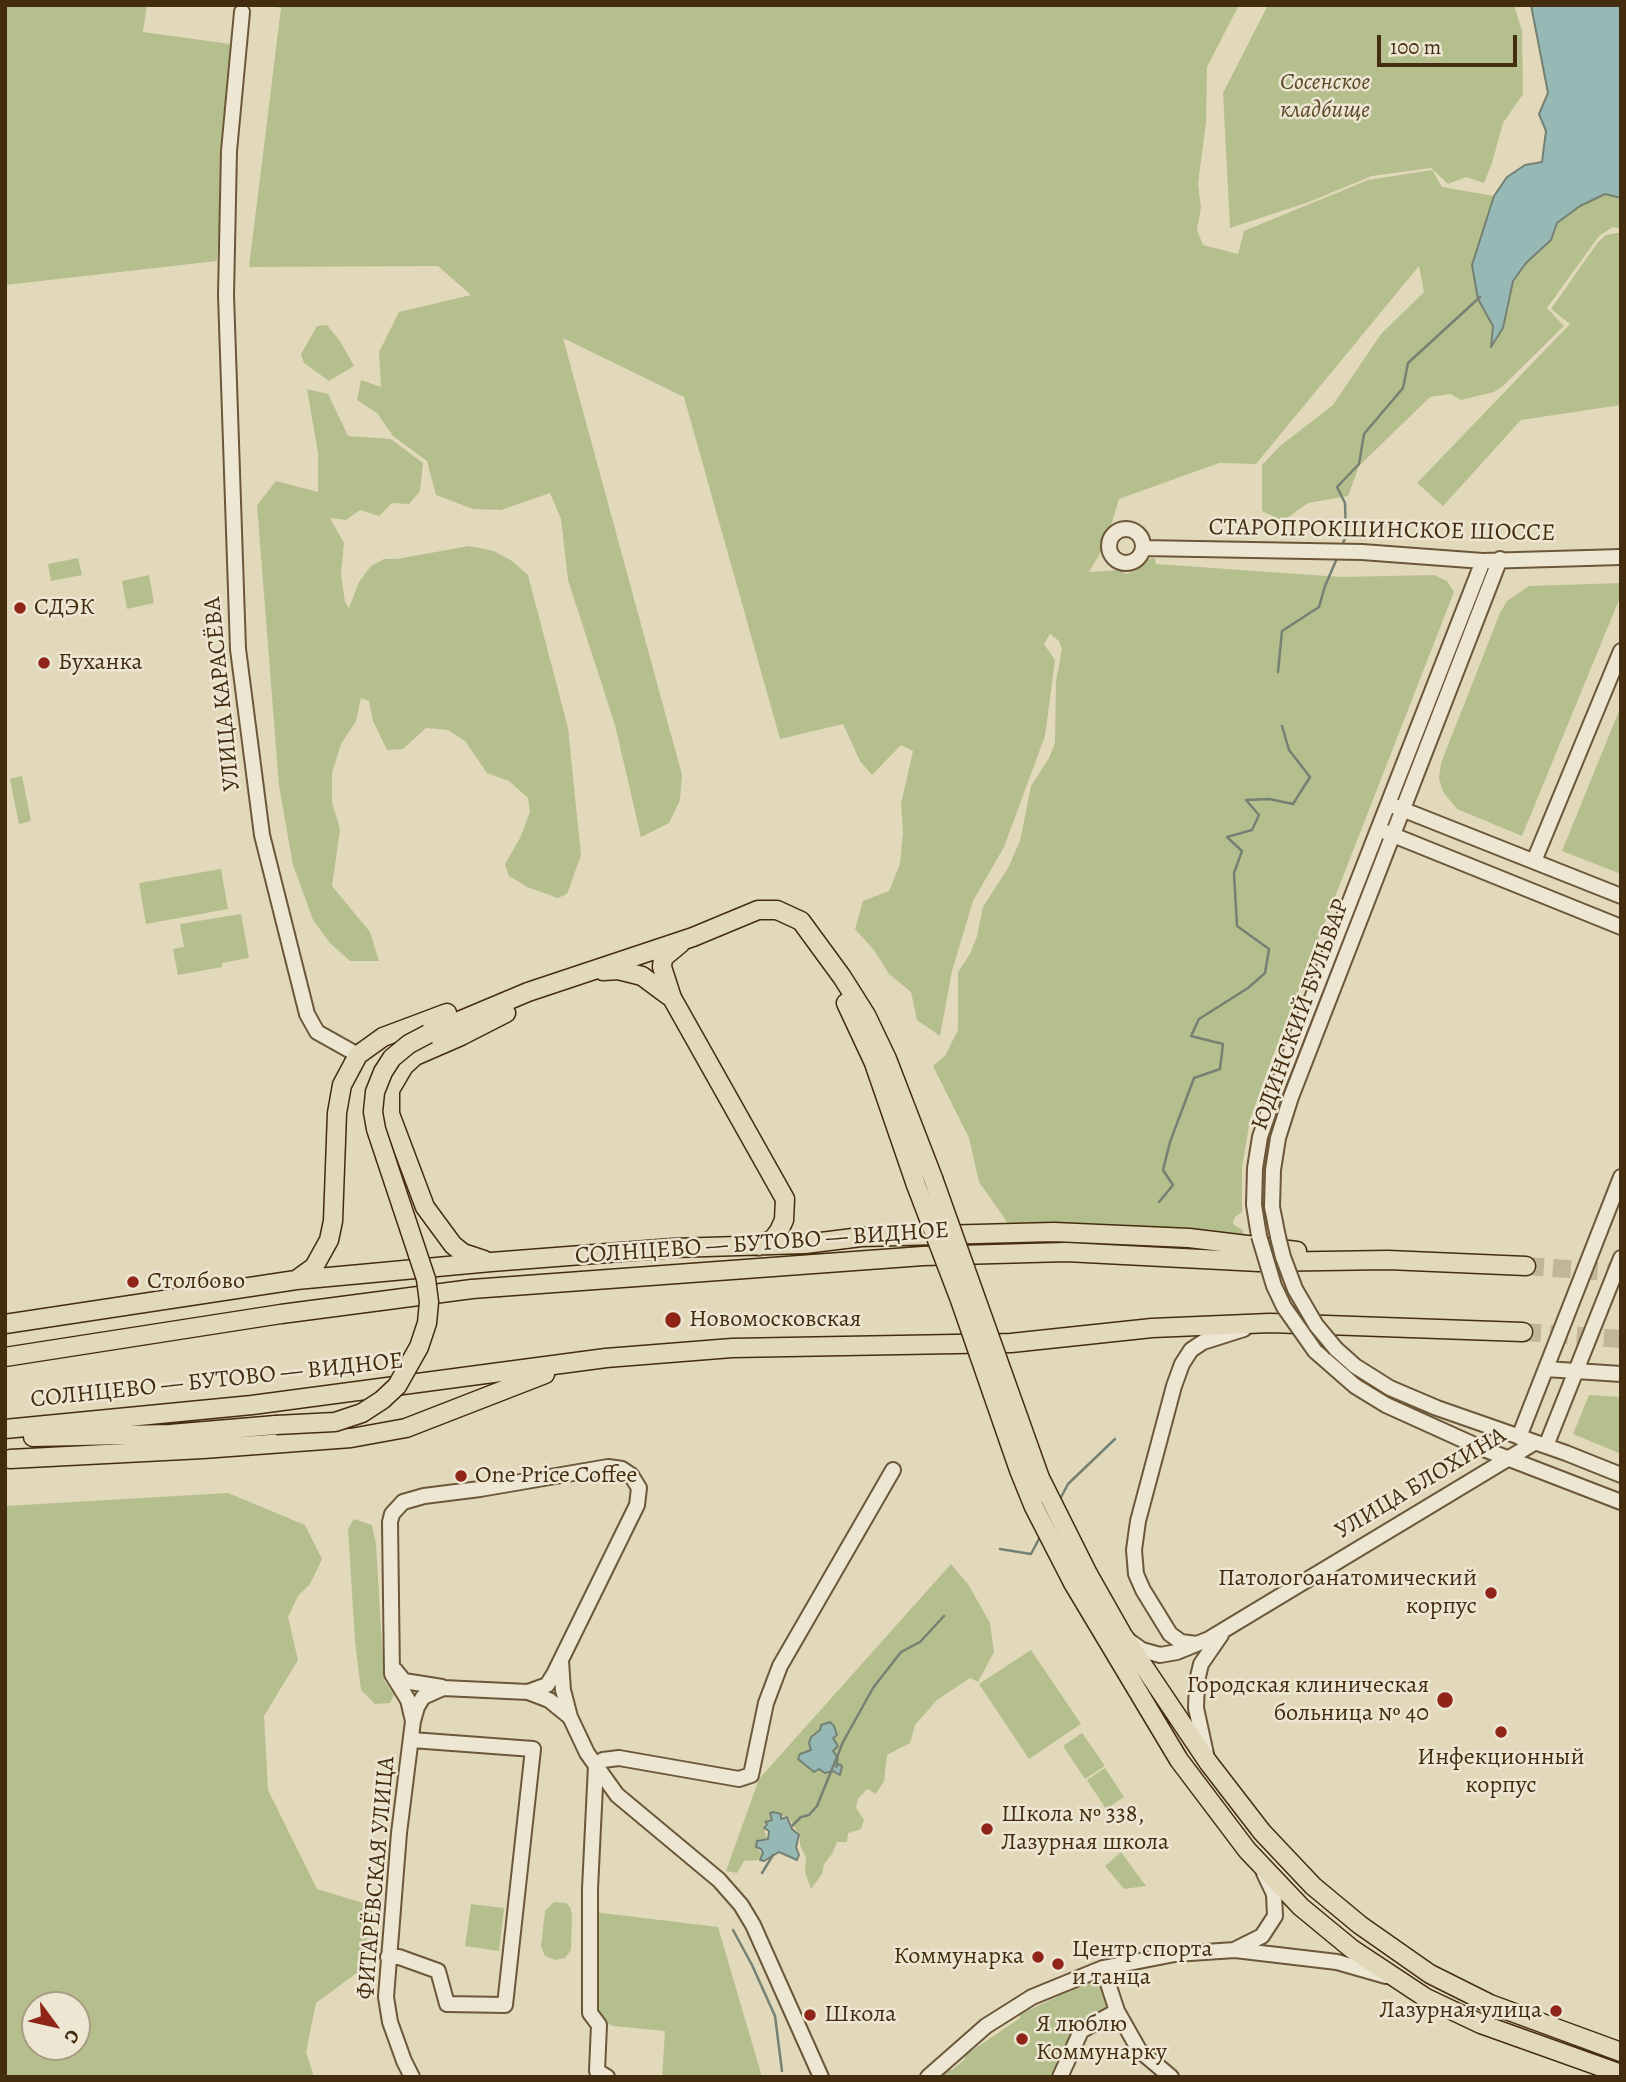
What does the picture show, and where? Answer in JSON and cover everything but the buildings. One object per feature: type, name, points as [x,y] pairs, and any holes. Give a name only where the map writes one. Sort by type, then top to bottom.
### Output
[{"type":"main road","points":[[5,1437],[170,1434],[335,1422],[362,1413],[382,1401],[397,1386],[419,1347],[427,1324],[429,1302],[426,1279],[376,1129],[373,1112],[375,1092],[388,1065],[409,1044],[428,1034],[528,992],[686,939],[758,910],[777,910],[802,921],[842,977],[872,1026],[887,1059],[925,1182],[1080,1578],[1179,1760],[1215,1811],[1259,1865],[1312,1916],[1396,1980],[1435,2003],[1481,2024],[1621,2074]]},
{"type":"main road","points":[[686,939],[663,958],[665,981],[785,1199],[784,1220],[779,1231],[773,1239],[758,1247]]},
{"type":"main road","points":[[491,1262],[474,1258],[453,1245],[425,1207],[390,1114],[390,1090],[404,1066],[415,1056],[461,1036],[578,974],[631,972],[642,975],[672,998]]},
{"type":"main road","points":[[296,1280],[314,1267],[329,1240],[333,1221],[337,1113],[342,1085],[358,1055],[383,1037],[454,1011],[528,992]]},
{"type":"main road","points":[[5,1324],[296,1280],[673,1248],[758,1247],[861,1237],[1054,1232],[1189,1238],[1388,1261]]},
{"type":"main road","name":"СОЛНЦЕВО — БУТОВО — ВИДНОЕ","points":[[5,1357],[281,1314],[472,1289],[923,1256],[1066,1252],[1259,1262],[1388,1261],[1526,1266]]},
{"type":"main road","name":"СОЛНЦЕВО — БУТОВО — ВИДНОЕ","points":[[5,1429],[251,1405],[606,1358],[732,1348],[1011,1343],[1152,1328],[1270,1323],[1523,1332]]},
{"type":"main road","points":[[8,1459],[351,1438],[406,1427],[470,1405],[536,1376],[606,1358]]},
{"type":"main road","points":[[8,1459],[170,1434]]},
{"type":"main road","points":[[1080,1578],[1122,1634],[1208,1762],[1262,1832],[1297,1871],[1344,1912],[1430,1974],[1490,2004],[1621,2052]]},
{"type":"street","name":"УЛИЦА КАРАСЁВА","points":[[242,12],[229,151],[226,295],[237,649],[262,835],[310,1023],[325,1038],[358,1055]]},
{"type":"street","name":"СТАРОПРОКШИНСКОЕ ШОССЕ","points":[[1143,548],[1362,552],[1483,561],[1621,557]]},
{"type":"street","name":"ЮДИНСКИЙ БУЛЬВАР","points":[[1500,559],[1260,1137],[1255,1168],[1254,1205],[1259,1236],[1274,1286],[1284,1307],[1315,1351],[1355,1386],[1386,1405],[1508,1458]]},
{"type":"street","name":"ЮДИНСКИЙ БУЛЬВАР","points":[[1395,807],[1483,561]]},
{"type":"street","points":[[1534,861],[1621,651]]},
{"type":"street","points":[[1395,807],[1621,896]]},
{"type":"street","name":"ЮДИНСКИЙ БУЛЬВАР","points":[[1385,832],[1290,1097],[1278,1138],[1273,1170],[1272,1207],[1283,1257],[1295,1289],[1316,1325],[1355,1366],[1390,1388],[1621,1475]]},
{"type":"street","points":[[1385,832],[1621,927]]},
{"type":"street","points":[[1519,1437],[1621,1177]]},
{"type":"street","points":[[1540,1444],[1576,1371],[1621,1258]]},
{"type":"street","points":[[1198,1644],[1181,1642],[1170,1634],[1143,1590],[1136,1574],[1134,1549],[1138,1521],[1174,1386],[1182,1364],[1191,1350],[1203,1342],[1270,1323]]},
{"type":"street","points":[[1546,1369],[1621,1374]]},
{"type":"street","name":"УЛИЦА БЛОХИНА","points":[[1122,1634],[1142,1650],[1160,1655],[1177,1653],[1198,1644],[1224,1631],[1508,1458],[1540,1444]]},
{"type":"street","points":[[1508,1458],[1621,1502]]},
{"type":"street","points":[[413,1721],[408,1700],[392,1674],[390,1658],[390,1522],[399,1504],[410,1499],[590,1469],[622,1469],[631,1475],[638,1485],[637,1505],[547,1685],[528,1692]]},
{"type":"street","points":[[596,1765],[603,1760],[619,1758],[739,1779],[751,1775],[766,1703],[780,1665],[893,1470]]},
{"type":"street","points":[[1208,1762],[1196,1708],[1197,1681],[1201,1664],[1209,1649],[1224,1631]]},
{"type":"street","points":[[390,1658],[396,1672],[404,1681],[443,1688],[528,1692],[549,1700],[570,1717]]},
{"type":"street","points":[[561,1660],[563,1690],[570,1717],[587,1753],[617,1795],[719,1880],[741,1905],[753,1925],[821,2077]]},
{"type":"street","points":[[413,1721],[423,1697],[443,1688]]},
{"type":"street","name":"ФИТАРЁВСКАЯ УЛИЦА","points":[[412,2077],[387,2011],[388,1957],[399,1833],[413,1721]]},
{"type":"street","points":[[388,1957],[399,1957],[438,1971],[447,2004],[505,2005],[533,1749],[412,1740]]},
{"type":"street","points":[[596,1765],[590,1889],[590,2013],[599,2025],[597,2071],[607,2077]]},
{"type":"street","points":[[1235,1950],[1262,1936],[1275,1916],[1274,1894],[1259,1865]]},
{"type":"street","points":[[928,2077],[986,2026],[1032,1997],[1103,1968],[1175,1954],[1235,1950],[1337,1962],[1396,1980]]},
{"type":"street","points":[[1103,1968],[1116,2011],[1139,2050],[1171,2077]]},
{"type":"street","points":[[1060,2077],[1081,2031],[1116,2011]]},
{"type":"green space","points":[[5,5],[147,5],[143,32],[230,44],[217,261],[5,285]]},
{"type":"green space","points":[[269,5],[1239,5],[1207,67],[1206,122],[1198,184],[1201,207],[1197,230],[1203,245],[1238,254],[1244,231],[1368,180],[1432,170],[1442,187],[1494,196],[1481,234],[1478,299],[1493,326],[1492,345],[1503,328],[1513,281],[1526,263],[1551,240],[1557,223],[1580,206],[1605,194],[1621,198],[1621,229],[1613,227],[1599,236],[1547,308],[1564,326],[1494,392],[1461,400],[1450,394],[1430,397],[1359,466],[1348,496],[1308,503],[1283,521],[1262,511],[1262,465],[1280,446],[1333,405],[1381,334],[1424,292],[1419,266],[1256,464],[1219,463],[1119,499],[1105,545],[1089,572],[1120,570],[1126,574],[1135,571],[1148,559],[1155,558],[1156,564],[1341,577],[1434,575],[1447,581],[1454,592],[1250,1120],[1242,1168],[1242,1212],[1233,1222],[1243,1230],[1244,1241],[1010,1226],[979,1182],[969,1138],[933,1066],[945,1056],[958,1030],[958,972],[970,954],[977,936],[983,907],[1008,868],[1020,841],[1031,786],[1055,743],[1056,681],[1062,649],[1059,641],[1050,634],[1044,644],[1055,660],[1045,736],[1004,847],[973,901],[952,971],[940,1036],[917,1020],[911,992],[889,974],[874,950],[855,929],[863,901],[889,891],[900,864],[903,833],[901,804],[913,751],[901,745],[872,775],[860,761],[843,724],[780,739],[684,397],[563,338],[682,775],[680,800],[669,823],[641,837],[615,725],[568,580],[561,519],[550,493],[501,510],[473,509],[436,495],[427,461],[393,436],[377,413],[357,400],[361,380],[381,387],[379,352],[399,312],[471,295],[438,266],[249,267],[281,8]]},
{"type":"green space","name":"Сосенское кладбище","points":[[1268,5],[1514,5],[1522,31],[1523,94],[1503,123],[1484,183],[1466,177],[1448,184],[1431,168],[1372,176],[1309,202],[1230,228],[1223,93]]},
{"type":"green space","points":[[1621,233],[1621,405],[1521,420],[1443,506],[1417,483],[1570,324],[1551,309],[1598,242],[1606,235]]},
{"type":"green space","points":[[327,325],[354,366],[329,381],[304,363],[301,354],[317,326]]},
{"type":"green space","points":[[307,389],[328,394],[348,436],[391,439],[423,463],[420,491],[409,504],[392,503],[379,516],[360,510],[346,520],[330,518],[344,543],[341,574],[345,602],[349,608],[359,582],[371,566],[384,559],[469,546],[494,551],[512,561],[528,575],[568,728],[581,855],[567,894],[558,898],[527,887],[509,876],[505,864],[520,838],[530,812],[528,798],[509,781],[487,773],[465,741],[448,730],[426,728],[403,749],[387,750],[373,721],[369,701],[361,698],[356,721],[341,744],[332,773],[332,802],[340,829],[332,886],[370,932],[379,961],[350,961],[330,943],[313,920],[293,865],[279,786],[257,505],[276,481],[318,492],[318,453]]},
{"type":"green space","points":[[78,558],[82,575],[51,581],[48,564]]},
{"type":"green space","points":[[149,575],[154,603],[127,609],[122,581]]},
{"type":"green space","points":[[1621,583],[1621,595],[1522,836],[1457,809],[1443,792],[1439,778],[1441,763],[1507,601],[1529,586]]},
{"type":"green space","points":[[1621,706],[1621,874],[1562,851]]},
{"type":"green space","points":[[22,776],[31,821],[19,824],[10,779]]},
{"type":"green space","points":[[221,869],[228,909],[146,924],[139,883]]},
{"type":"green space","points":[[241,914],[249,958],[222,963],[222,967],[178,975],[173,949],[184,947],[180,924]]},
{"type":"green space","points":[[1589,1395],[1621,1397],[1621,1454],[1573,1434]]},
{"type":"green space","points":[[228,1493],[305,1525],[322,1559],[310,1584],[298,1596],[288,1617],[298,1660],[264,1716],[268,1790],[317,1889],[373,1906],[362,1969],[316,2003],[306,2052],[314,2077],[5,2077],[5,1506]]},
{"type":"green space","points":[[354,1519],[372,1525],[376,1544],[384,1680],[394,1695],[390,1703],[375,1704],[361,1690],[348,1529]]},
{"type":"green space","points":[[951,1564],[968,1584],[990,1623],[994,1652],[978,1682],[970,1678],[937,1700],[915,1725],[910,1743],[887,1755],[884,1781],[876,1794],[867,1789],[858,1799],[856,1808],[864,1820],[861,1829],[848,1833],[847,1842],[837,1842],[824,1864],[822,1874],[811,1889],[805,1872],[806,1858],[800,1845],[800,1836],[788,1816],[782,1816],[781,1813],[771,1812],[771,1819],[764,1822],[767,1839],[756,1841],[756,1847],[762,1854],[758,1860],[744,1861],[737,1873],[726,1871],[759,1779]]},
{"type":"green space","points":[[1031,1650],[1081,1724],[1029,1759],[979,1684]]},
{"type":"green space","points":[[1082,1733],[1105,1766],[1085,1779],[1063,1746]]},
{"type":"green space","points":[[1105,1768],[1124,1797],[1106,1809],[1087,1780]]},
{"type":"green space","points":[[1121,1852],[1146,1886],[1124,1889],[1105,1866]]},
{"type":"green space","points":[[554,1902],[566,1903],[572,1915],[571,1950],[565,1958],[556,1960],[545,1956],[541,1946],[545,1911]]},
{"type":"green space","points":[[471,1904],[504,1908],[499,1951],[465,1946]]},
{"type":"green space","points":[[594,1912],[718,1927],[762,2077],[662,2077],[665,2031],[613,2026],[605,2022],[598,2012],[595,1988]]},
{"type":"green space","points":[[1089,1982],[1100,1986],[1105,1993],[1108,2012],[1082,2024],[1054,2077],[939,2077],[946,2067],[952,2070],[965,2059],[964,2056],[1020,2018],[1020,2014]]},
{"type":"water","points":[[1531,5],[1621,5],[1621,198],[1605,194],[1580,206],[1557,223],[1551,240],[1526,263],[1513,281],[1503,328],[1491,347],[1493,326],[1478,299],[1472,265],[1494,196],[1507,177],[1525,165],[1542,162],[1546,131],[1539,114],[1548,93]]},
{"type":"water","points":[[830,1722],[837,1735],[833,1738],[838,1746],[833,1751],[838,1758],[836,1767],[839,1764],[842,1766],[840,1775],[833,1771],[825,1773],[819,1769],[814,1772],[798,1759],[800,1754],[811,1750],[811,1737],[820,1730],[821,1725]]},
{"type":"water","points":[[770,1813],[781,1814],[781,1819],[787,1817],[792,1829],[799,1835],[797,1860],[779,1852],[764,1861],[760,1860],[763,1853],[756,1847],[757,1841],[768,1839],[769,1831],[764,1828],[767,1824],[765,1822],[772,1820]]},
{"type":"waterway","points":[[1342,546],[1346,535],[1345,503],[1337,487],[1359,464],[1364,434],[1403,388],[1408,363],[1480,297]]},
{"type":"waterway","points":[[1278,672],[1282,631],[1319,607],[1338,556]]},
{"type":"waterway","points":[[1159,1202],[1173,1185],[1163,1170],[1170,1142],[1194,1078],[1220,1069],[1223,1044],[1191,1036],[1199,1019],[1248,988],[1265,973],[1269,949],[1237,926],[1234,873],[1242,851],[1227,837],[1252,830],[1259,815],[1246,800],[1269,799],[1293,804],[1310,777],[1289,750],[1282,726]]},
{"type":"waterway","points":[[1059,1501],[1068,1484],[1115,1439]]},
{"type":"waterway","points":[[1000,1549],[1031,1554],[1041,1535]]},
{"type":"waterway","points":[[792,1826],[817,1806],[843,1742],[873,1688],[901,1652],[920,1642],[944,1616]]},
{"type":"waterway","points":[[762,1873],[773,1855]]},
{"type":"waterway","points":[[733,1930],[775,2016],[782,2071]]},
{"type":"tunnel","points":[[1526,1266],[1621,1273]]},
{"type":"tunnel","points":[[1523,1332],[1621,1339]]},
{"type":"place","name":"СДЭК","points":[[20,608]]},
{"type":"place","name":"Буханка","points":[[44,663]]},
{"type":"place","name":"Столбово","points":[[133,1282]]},
{"type":"place","name":"Новомосковская","points":[[673,1320]]},
{"type":"place","name":"One Price Coffee","points":[[461,1476]]},
{"type":"place","name":"Патологоанатомический корпус","points":[[1491,1593]]},
{"type":"place","name":"Городская клиническая больница № 40","points":[[1445,1700]]},
{"type":"place","name":"Инфекционный корпус","points":[[1501,1732]]},
{"type":"place","name":"Школа № 338, Лазурная школа","points":[[987,1829]]},
{"type":"place","name":"Коммунарка","points":[[1038,1957]]},
{"type":"place","name":"Центр спорта и танца","points":[[1058,1964]]},
{"type":"place","name":"Лазурная улица","points":[[1556,2011]]},
{"type":"place","name":"Школа","points":[[810,2015]]},
{"type":"place","name":"Я люблю Коммунарку","points":[[1022,2039]]}]
